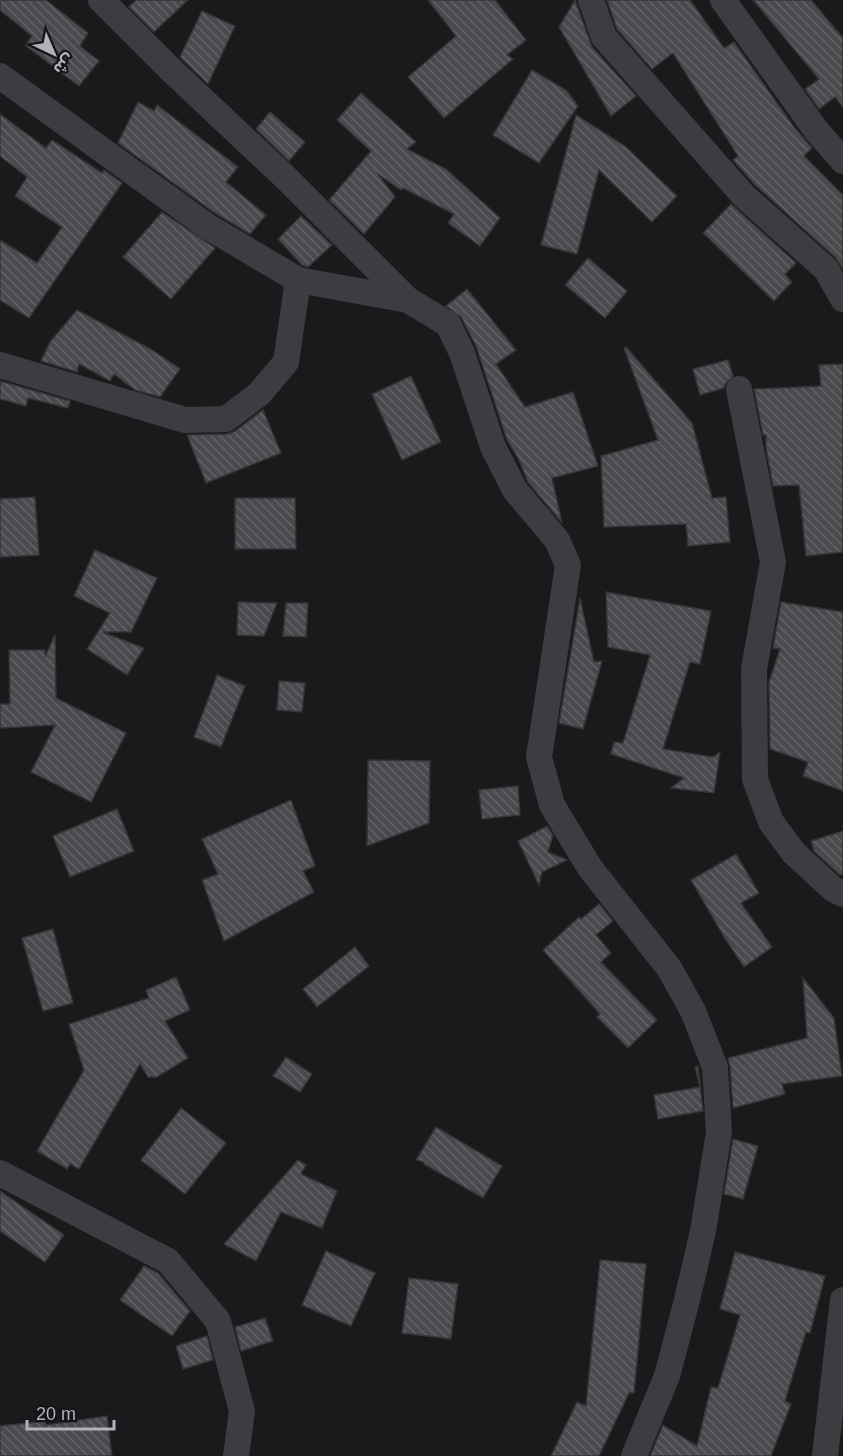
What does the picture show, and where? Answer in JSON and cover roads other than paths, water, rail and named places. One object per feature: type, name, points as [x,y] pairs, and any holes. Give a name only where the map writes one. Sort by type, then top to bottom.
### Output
[{"type":"street","points":[[101,0],[169,68],[286,178],[408,300],[447,324],[462,353],[493,447],[515,490],[557,540],[568,565],[539,757],[552,805],[590,868],[669,968],[693,1011],[715,1067],[719,1132],[703,1231],[667,1376],[634,1456]]},
{"type":"street","points":[[591,0],[604,37],[744,196],[826,269],[843,299]]},
{"type":"street","points":[[723,0],[816,130],[843,162]]},
{"type":"street","points":[[0,76],[207,226],[298,280],[408,300]]},
{"type":"street","points":[[0,364],[185,420],[226,419],[259,394],[286,362],[298,280]]},
{"type":"street","points":[[739,389],[773,562],[754,669],[755,779],[771,822],[794,854],[832,889],[843,894]]},
{"type":"street","points":[[0,1173],[168,1261],[175,1269],[218,1321],[242,1411],[236,1456]]},
{"type":"street","points":[[825,1456],[843,1300]]}]
